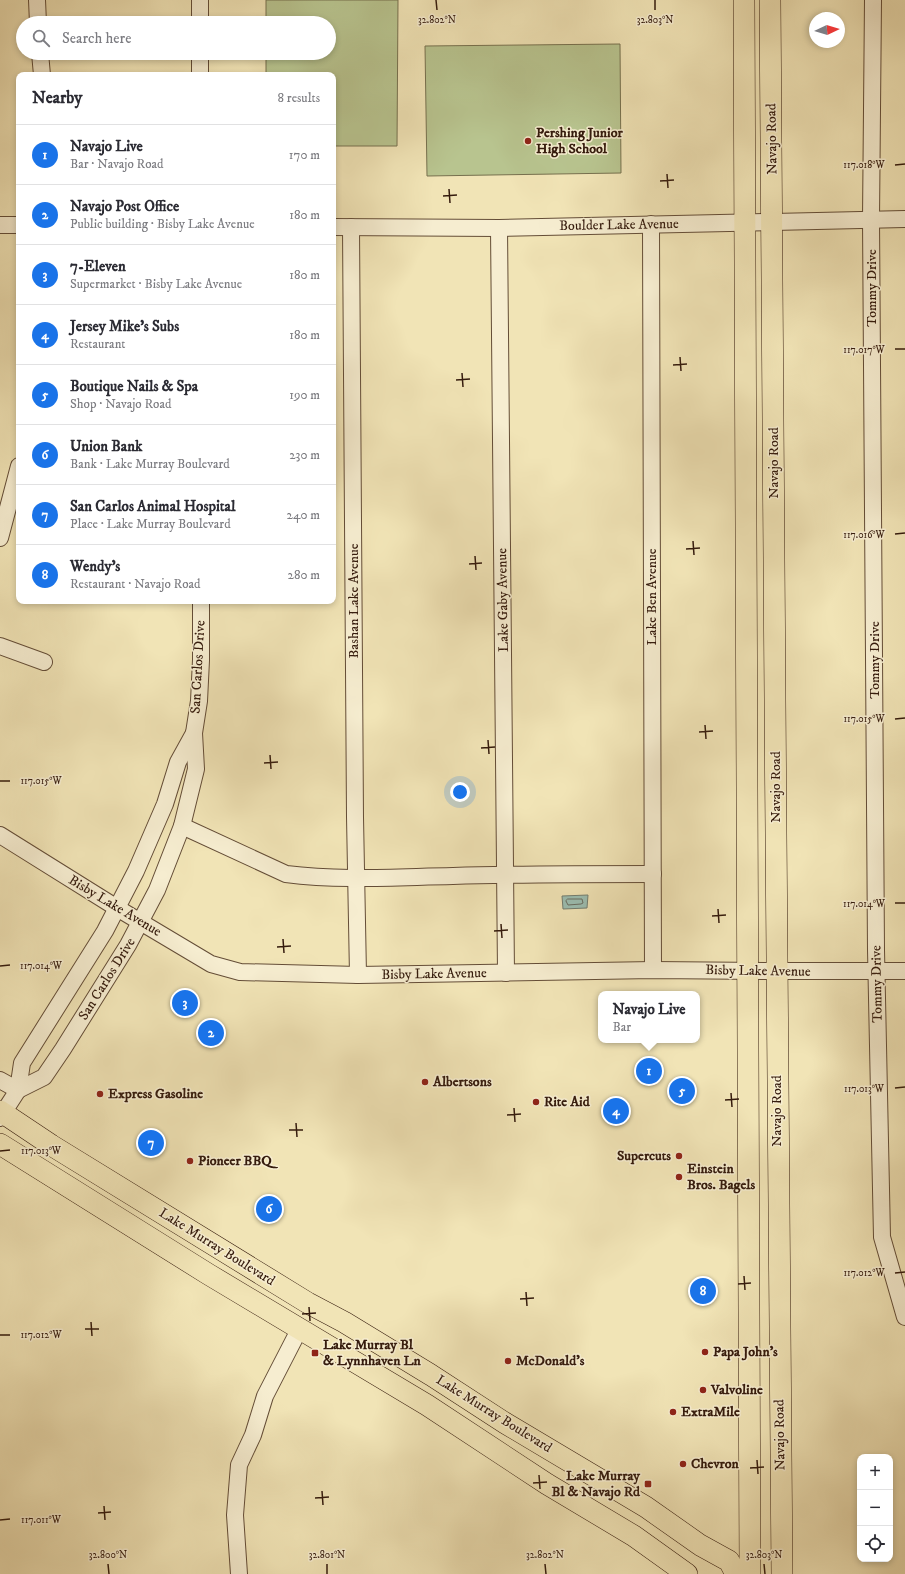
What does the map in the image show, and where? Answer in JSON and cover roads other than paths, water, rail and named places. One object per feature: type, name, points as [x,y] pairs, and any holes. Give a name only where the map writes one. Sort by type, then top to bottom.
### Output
[{"type":"main road","name":"Navajo Road","points":[[744,0],[746,222],[746,971],[750,1574]]},
{"type":"main road","name":"Navajo Road","points":[[770,0],[773,222],[782,1574]]},
{"type":"main road","name":"Lake Murray Boulevard","points":[[1,1114],[308,1303],[344,1322],[431,1374],[505,1423],[646,1506],[700,1544],[728,1561],[736,1574]]},
{"type":"main road","name":"Lake Murray Boulevard","points":[[0,1144],[90,1201],[427,1405],[547,1484],[634,1536],[687,1574]]},
{"type":"main road","points":[[747,1200],[757,1202],[766,1208],[770,1218],[770,1277],[779,1295]]},
{"type":"main road","points":[[259,1304],[295,1307],[308,1303]]},
{"type":"main road","points":[[300,1328],[310,1324],[344,1322]]},
{"type":"street","points":[[37,0],[38,16]]},
{"type":"street","points":[[200,0],[200,16]]},
{"type":"street","name":"Tommy Drive","points":[[873,0],[872,219],[876,971],[882,1237],[905,1317]]},
{"type":"street","points":[[41,60],[42,72]]},
{"type":"street","points":[[200,60],[200,72]]},
{"type":"street","name":"Boulder Lake Avenue","points":[[336,227],[499,228],[905,219]]},
{"type":"street","name":"Lake Ben Avenue","points":[[651,224],[653,970]]},
{"type":"street","points":[[0,225],[16,225]]},
{"type":"street","name":"Bashan Lake Avenue","points":[[351,227],[358,975]]},
{"type":"street","name":"Lake Gaby Avenue","points":[[499,228],[506,973]]},
{"type":"street","points":[[0,538],[16,477]]},
{"type":"street","name":"San Carlos Drive","points":[[18,1090],[44,1077],[133,938],[157,890],[182,826],[196,769],[194,733],[199,701],[201,604]]},
{"type":"street","points":[[0,646],[44,662]]},
{"type":"street","name":"San Carlos Drive","points":[[1,1114],[18,1090],[22,1063],[105,931],[136,871],[165,804],[178,762],[194,733]]},
{"type":"street","points":[[182,826],[286,874],[328,878],[356,878],[506,874],[653,874]]},
{"type":"street","name":"Bisby Lake Avenue","points":[[0,835],[117,908],[211,964],[240,972],[358,975],[653,970],[905,970]]},
{"type":"street","points":[[0,1080],[18,1090]]},
{"type":"street","points":[[239,1574],[235,1515],[239,1465],[253,1435],[265,1396],[300,1328]]},
{"type":"water","points":[[588,895],[587,908],[563,909],[562,896]]},
{"type":"place","name":"Pershing Junior High School","points":[[528,141]]},
{"type":"place","name":"7-Eleven","points":[[185,1003]]},
{"type":"place","name":"Navajo Post Office","points":[[211,1033]]},
{"type":"place","name":"Navajo Live","points":[[649,1071]]},
{"type":"place","name":"Albertsons","points":[[425,1082]]},
{"type":"place","name":"Boutique Nails & Spa","points":[[682,1091]]},
{"type":"place","name":"Express Gasoline","points":[[100,1094]]},
{"type":"place","name":"Rite Aid","points":[[536,1102]]},
{"type":"place","name":"Jersey Mike's Subs","points":[[616,1111]]},
{"type":"place","name":"San Carlos Animal Hospital","points":[[151,1143]]},
{"type":"place","name":"Supercuts","points":[[679,1156]]},
{"type":"place","name":"Pioneer BBQ","points":[[190,1161]]},
{"type":"place","name":"Einstein Bros. Bagels","points":[[679,1177]]},
{"type":"place","name":"Union Bank","points":[[269,1209]]},
{"type":"place","name":"Wendy's","points":[[703,1291]]},
{"type":"place","name":"Papa John's","points":[[705,1352]]},
{"type":"place","name":"Lake Murray Bl & Lynnhaven Ln","points":[[315,1353]]},
{"type":"place","name":"McDonald's","points":[[508,1361]]},
{"type":"place","name":"Valvoline","points":[[703,1390]]},
{"type":"place","name":"ExtraMile","points":[[673,1412]]},
{"type":"place","name":"Chevron","points":[[683,1464]]},
{"type":"place","name":"Lake Murray Bl & Navajo Rd","points":[[648,1484]]}]
